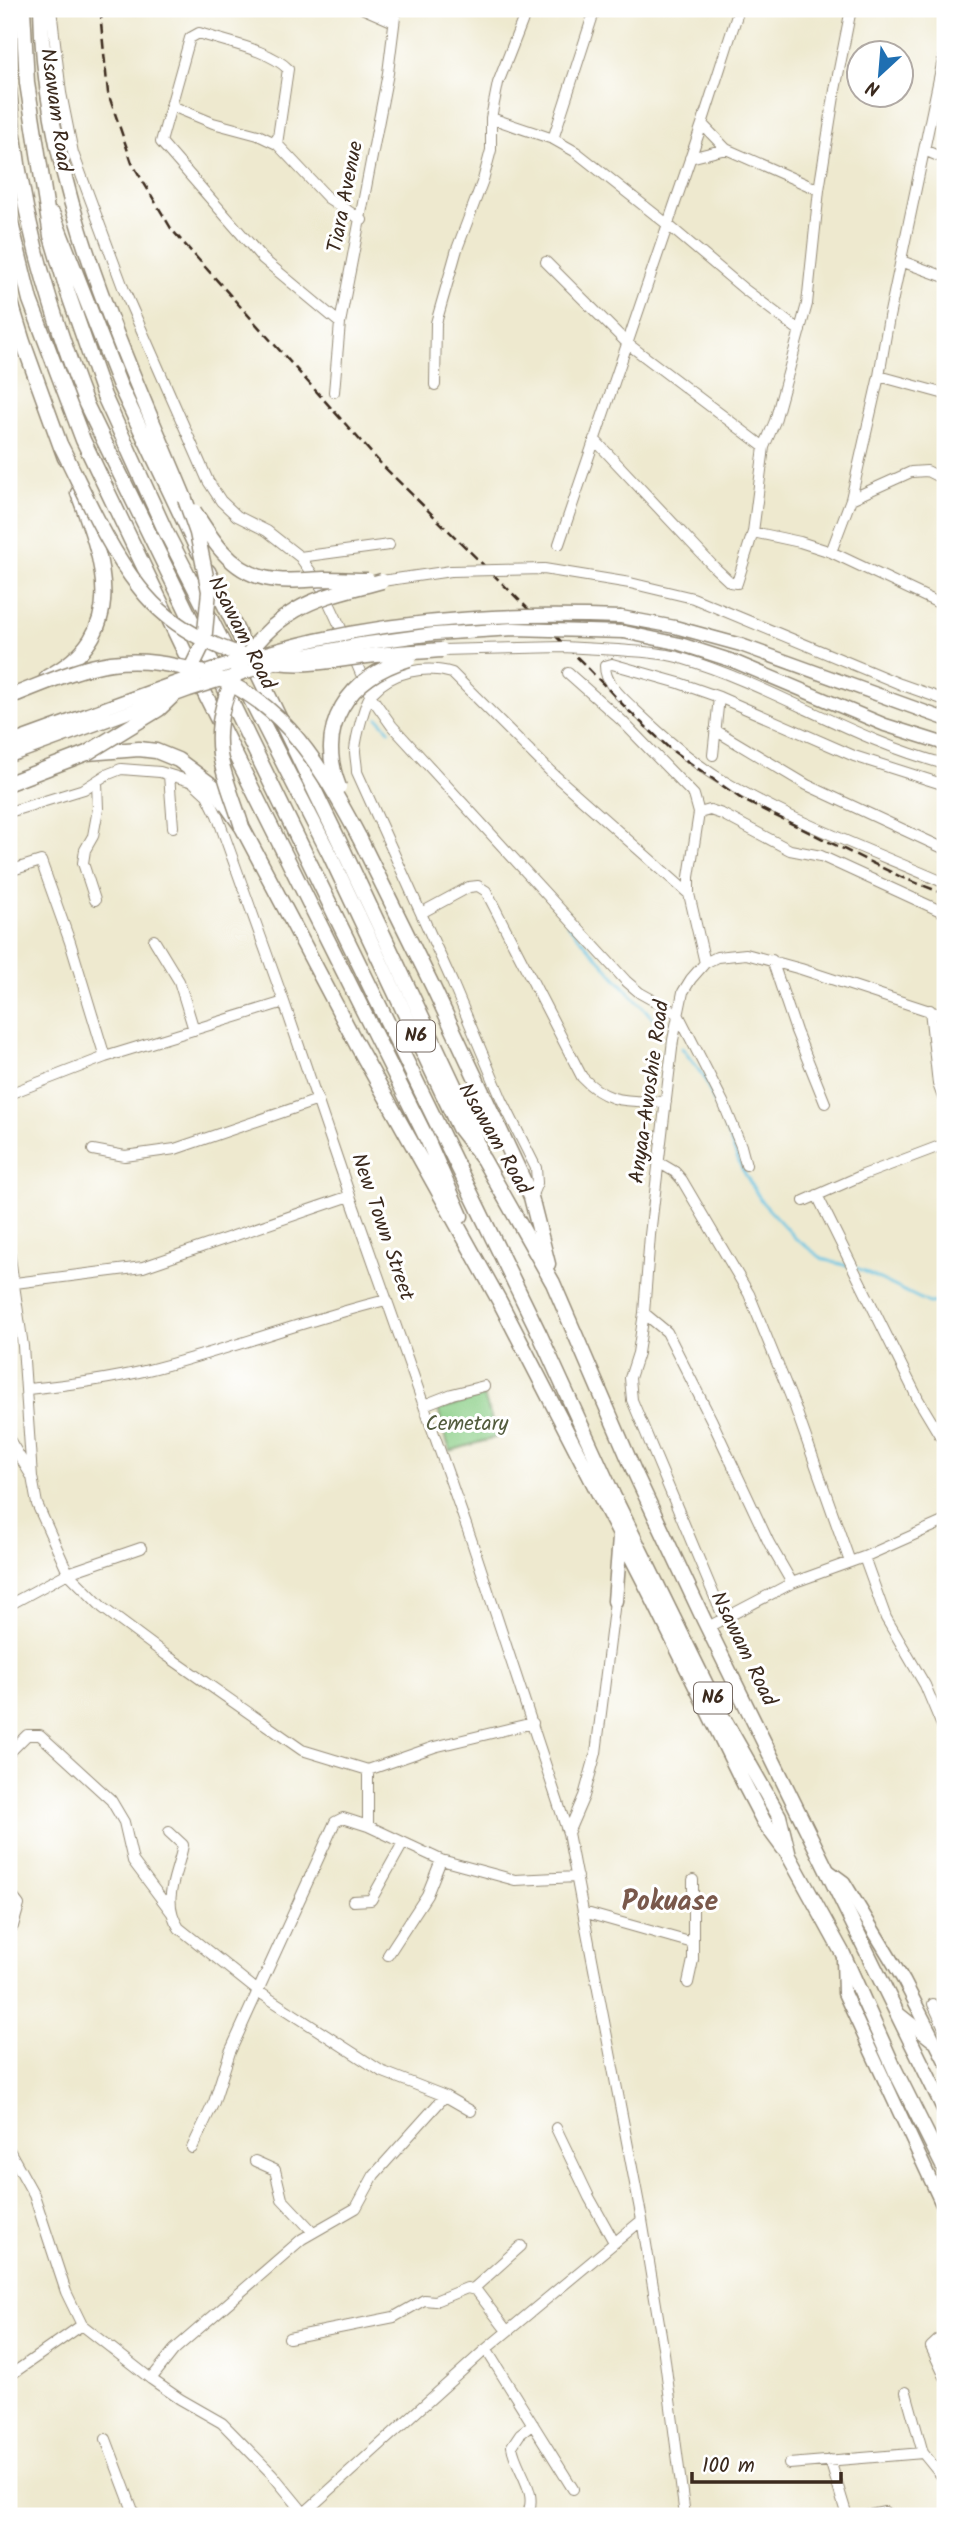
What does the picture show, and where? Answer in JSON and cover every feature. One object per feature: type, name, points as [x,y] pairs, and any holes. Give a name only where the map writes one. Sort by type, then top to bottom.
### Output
[{"type":"highway","name":"Nsawam Road","points":[[23,9],[27,83],[47,200],[120,386],[460,1097],[483,1159],[554,1283],[629,1460],[945,2111]]},
{"type":"highway","points":[[9,783],[87,753],[159,709],[181,687],[204,642],[209,590],[197,533],[185,499],[99,285],[67,193],[47,96],[41,42],[41,9]]},
{"type":"highway","name":"Nsawam Road","points":[[9,90],[13,143],[32,241],[62,342],[86,404],[540,1335],[613,1495],[718,1709],[779,1816],[789,1856],[843,1954],[895,2070],[945,2170]]},
{"type":"highway","points":[[9,215],[30,300],[83,440],[199,682],[427,1139],[500,1302]]},
{"type":"highway","points":[[9,296],[23,342],[94,535],[103,566],[104,599],[89,642],[74,659],[63,669],[11,696]]},
{"type":"highway","points":[[61,446],[113,547],[139,587],[173,620],[217,646],[253,659],[288,663],[320,663],[442,650]]},
{"type":"highway","points":[[185,499],[222,552],[236,564],[259,577],[287,583],[324,579],[382,580]]},
{"type":"highway","points":[[242,827],[220,755],[220,732],[229,690],[239,670],[255,644],[297,609],[382,580]]},
{"type":"highway","points":[[442,650],[390,664],[371,675],[350,693],[333,725],[333,772],[359,837],[433,987],[531,1197],[554,1283]]},
{"type":"highway","points":[[11,696],[76,672],[111,663],[167,664],[209,673],[257,699],[280,717],[315,762],[359,837]]},
{"type":"highway","points":[[87,753],[139,749],[156,751],[178,760],[214,786],[242,827],[357,1045],[500,1302],[764,1822],[789,1856]]},
{"type":"highway","points":[[615,1601],[620,1538]]},
{"type":"highway","points":[[615,1601],[620,1592],[630,1585],[637,1585],[649,1591]]},
{"type":"main road","points":[[9,743],[260,655],[315,640],[410,622],[519,615],[621,617],[675,626],[741,645],[945,719]]},
{"type":"main road","points":[[9,756],[189,690],[293,657],[361,644],[447,633],[514,629],[624,632],[680,643],[733,661],[885,724],[945,744]]},
{"type":"main road","points":[[829,1871],[844,1882],[904,1980],[945,2060]]},
{"type":"main road","points":[[843,1954],[844,1993],[945,2211]]},
{"type":"main road","points":[[899,2014],[936,2043]]},
{"type":"street","points":[[51,9],[61,93],[73,153],[124,290],[167,393],[208,481],[221,501],[237,516],[267,531],[300,557],[322,588],[370,695],[392,726],[626,981],[640,993],[678,1014],[723,1102],[746,1166]]},
{"type":"street","points":[[364,9],[394,22]]},
{"type":"street","name":"Tiara Avenue","points":[[334,392],[340,323],[362,220],[388,73],[396,9]]},
{"type":"street","points":[[435,385],[436,323],[457,248],[483,180],[491,150],[491,118],[498,83],[527,9]]},
{"type":"street","points":[[554,139],[595,9]]},
{"type":"street","points":[[559,544],[702,124],[738,9]]},
{"type":"street","points":[[594,439],[730,582],[737,583],[753,531],[764,447],[775,421],[807,304],[818,190],[851,9]]},
{"type":"street","points":[[276,144],[288,69],[281,61],[260,53],[199,33],[193,34],[162,134],[166,150],[263,260],[340,323]]},
{"type":"street","points":[[831,552],[851,499],[879,376],[945,50]]},
{"type":"street","points":[[172,106],[213,123],[258,135],[276,144],[328,198],[362,220]]},
{"type":"street","points":[[491,118],[554,139],[593,164],[744,289],[800,331]]},
{"type":"street","points":[[702,124],[726,149],[818,190]]},
{"type":"street","points":[[690,158],[726,149]]},
{"type":"street","points":[[924,150],[945,159]]},
{"type":"street","points":[[901,261],[945,277]]},
{"type":"street","points":[[546,262],[628,344],[764,447]]},
{"type":"street","points":[[879,376],[945,394]]},
{"type":"street","points":[[851,499],[911,472],[928,471],[945,480]]},
{"type":"street","points":[[753,531],[831,552],[945,606]]},
{"type":"street","points":[[300,557],[389,545]]},
{"type":"street","points":[[382,580],[451,571],[544,569],[630,583],[693,598],[945,701]]},
{"type":"street","points":[[442,650],[563,647],[678,657],[712,668],[876,741],[945,764]]},
{"type":"street","points":[[945,785],[854,756],[719,697],[612,664],[605,666],[605,673],[614,689],[715,776],[748,795],[945,883]]},
{"type":"street","points":[[531,1197],[537,1183],[536,1168],[502,1100],[357,772],[355,751],[370,695],[387,680],[415,670],[437,669],[452,673],[551,772],[689,894]]},
{"type":"street","points":[[568,673],[621,720],[694,795],[699,813],[689,894],[705,963],[729,954],[746,954],[945,1016]]},
{"type":"street","points":[[713,755],[719,697]]},
{"type":"street","points":[[621,720],[632,707]]},
{"type":"street","points":[[715,730],[807,785],[945,849]]},
{"type":"street","name":"New Town Street","points":[[9,812],[67,795],[121,769],[144,769],[193,782],[207,795],[229,848],[424,1405],[568,1833],[642,2220],[664,2353],[685,2516]]},
{"type":"street","points":[[169,775],[173,827]]},
{"type":"street","points":[[95,900],[83,863],[85,850],[93,836],[98,809],[97,782]]},
{"type":"street","points":[[699,813],[710,810],[722,814],[790,850],[821,856],[945,913]]},
{"type":"street","points":[[9,871],[41,861],[105,1056]]},
{"type":"street","points":[[421,913],[469,887],[478,886],[486,891],[582,1077],[602,1095],[612,1099],[666,1102]]},
{"type":"street","points":[[154,940],[179,981],[194,1030]]},
{"type":"street","points":[[772,960],[796,1031],[825,1103]]},
{"type":"street","name":"Anyaa-Awoshie Road","points":[[705,963],[683,992],[678,1014],[658,1162],[638,1353],[630,1378],[632,1400],[724,1619]]},
{"type":"street","points":[[9,1094],[105,1056],[284,1002]]},
{"type":"street","points":[[930,1010],[938,1084],[945,1103]]},
{"type":"street","points":[[93,1150],[125,1156],[175,1149],[317,1100]]},
{"type":"street","points":[[804,1201],[945,1144]]},
{"type":"street","points":[[658,1162],[675,1172],[682,1180],[749,1294],[794,1407],[850,1562]]},
{"type":"street","points":[[817,1195],[918,1399],[945,1444]]},
{"type":"street","points":[[15,1283],[143,1267],[350,1196]]},
{"type":"street","points":[[9,1251],[28,1390],[32,1477],[37,1503],[68,1573],[114,1616],[302,1750],[368,1770],[434,1747],[533,1723]]},
{"type":"street","points":[[28,1390],[83,1384],[146,1371],[343,1310],[386,1300]]},
{"type":"street","points":[[643,1312],[667,1332],[769,1543],[792,1583]]},
{"type":"street","points":[[424,1405],[484,1386]]},
{"type":"street","points":[[9,1439],[32,1477]]},
{"type":"street","points":[[708,1627],[792,1583],[864,1557],[945,1521]]},
{"type":"street","points":[[9,1605],[68,1573],[141,1548]]},
{"type":"street","points":[[864,1557],[886,1618],[925,1685],[945,1733]]},
{"type":"street","points":[[568,1833],[584,1796],[596,1753],[615,1601]]},
{"type":"street","points":[[9,1753],[27,1735],[40,1735],[106,1793],[124,1822],[133,1861],[172,1914],[179,1928],[259,1992],[381,2071],[445,2096],[471,2111]]},
{"type":"street","points":[[368,1770],[368,1826]]},
{"type":"street","points":[[192,2148],[214,2102],[230,2052],[334,1822],[343,1818],[368,1826],[440,1860],[515,1880],[577,1877]]},
{"type":"street","points":[[169,1832],[183,1845],[172,1881],[172,1914]]},
{"type":"street","points":[[353,1901],[371,1900],[404,1843]]},
{"type":"street","points":[[388,1955],[427,1895],[440,1860]]},
{"type":"street","points":[[688,1983],[693,1960],[693,1880]]},
{"type":"street","points":[[9,1892],[19,1905],[13,1926],[9,1930]]},
{"type":"street","points":[[583,1912],[692,1943]]},
{"type":"street","points":[[933,2004],[945,2030]]},
{"type":"street","points":[[151,2379],[174,2350],[313,2232],[356,2208],[368,2181],[445,2096]]},
{"type":"street","points":[[556,2128],[614,2242]]},
{"type":"street","points":[[9,2150],[34,2195],[66,2292],[82,2325],[151,2379],[222,2423],[272,2474],[302,2515],[486,2349],[642,2220]]},
{"type":"street","points":[[255,2161],[275,2170],[282,2199],[313,2232]]},
{"type":"street","points":[[474,2289],[521,2246]]},
{"type":"street","points":[[289,2338],[394,2317],[424,2300],[435,2301],[467,2288],[474,2289],[507,2331]]},
{"type":"street","points":[[9,2376],[82,2325]]},
{"type":"street","points":[[945,2334],[931,2347],[945,2377]]},
{"type":"street","points":[[486,2349],[573,2489]]},
{"type":"street","points":[[906,2392],[923,2453],[945,2480]]},
{"type":"street","points":[[526,2516],[531,2501],[530,2493],[512,2446],[520,2434],[533,2424]]},
{"type":"street","points":[[106,2438],[135,2516]]},
{"type":"street","points":[[789,2464],[923,2453]]},
{"type":"street","points":[[830,2460],[847,2516]]},
{"type":"street","points":[[865,2516],[883,2512],[892,2516]]},
{"type":"green space","name":"Cemetary","points":[[484,1396],[497,1437],[450,1451],[438,1410]]},
{"type":"waterway","points":[[378,718],[390,731]]},
{"type":"waterway","points":[[567,924],[660,1026]]},
{"type":"waterway","points":[[682,1048],[704,1077],[741,1167],[762,1202],[795,1238],[823,1259],[847,1266]]},
{"type":"waterway","points":[[857,1268],[929,1303],[945,1302]]},
{"type":"railway","points":[[102,9],[108,93],[132,163],[172,230],[383,466],[670,749],[743,800],[901,877],[945,894]]},
{"type":"district","name":"Pokuase","points":[[670,1902]]}]
